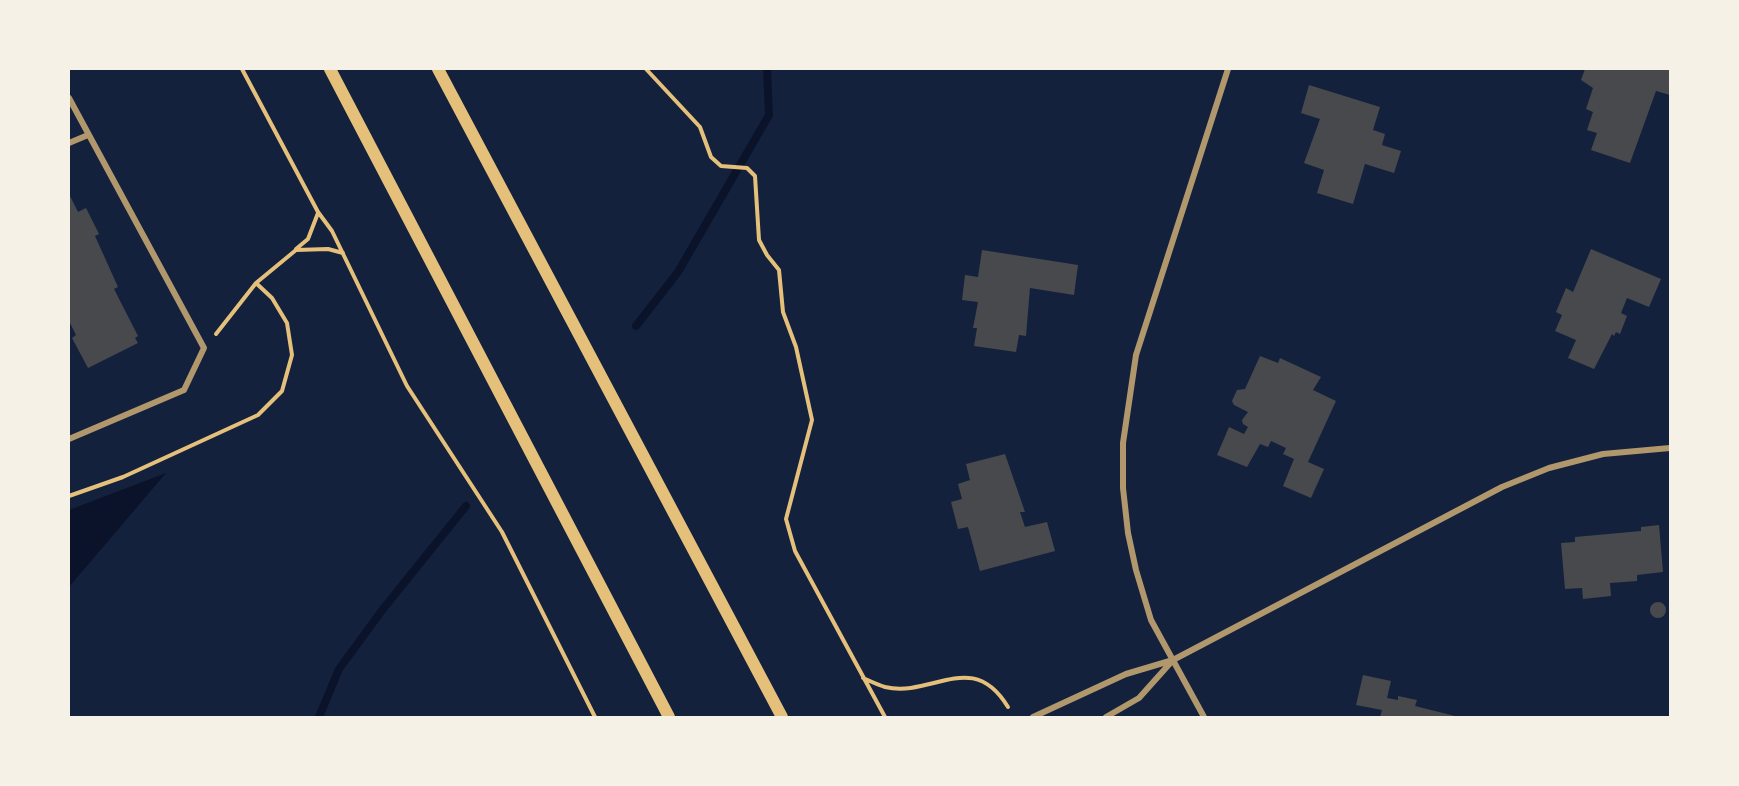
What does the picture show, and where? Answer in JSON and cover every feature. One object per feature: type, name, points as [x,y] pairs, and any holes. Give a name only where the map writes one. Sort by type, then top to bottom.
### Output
[{"type":"main road","points":[[330,69],[669,717]]},
{"type":"main road","points":[[438,69],[783,717]]},
{"type":"street","points":[[1204,717],[1151,620],[1136,570],[1128,533],[1123,488],[1123,443],[1136,355],[1228,69]]},
{"type":"street","points":[[69,98],[204,348],[183,390],[69,439]]},
{"type":"street","points":[[69,142],[88,135]]},
{"type":"street","points":[[1033,717],[1126,674],[1173,660],[1502,487],[1549,468],[1603,454],[1670,448]]},
{"type":"street","points":[[1106,717],[1139,698],[1173,660]]},
{"type":"path","points":[[242,69],[318,212],[333,231],[407,386],[502,532],[595,717]]},
{"type":"path","points":[[646,69],[700,127],[711,157],[721,166],[747,168],[755,176],[759,240],[767,255],[780,270],[783,312],[796,347],[812,420],[786,519],[795,551],[885,717]]},
{"type":"path","points":[[204,348],[256,283],[308,239],[318,212]]},
{"type":"path","points":[[296,250],[328,249],[343,253]]},
{"type":"path","points":[[69,496],[123,477],[258,415],[282,392],[292,355],[287,323],[272,298],[256,283]]},
{"type":"path","points":[[862,678],[886,687],[964,677],[982,679],[992,686],[1008,707]]},
{"type":"water","points":[[166,473],[69,587],[69,510]]},
{"type":"building","points":[[1585,69],[1670,69],[1670,95],[1656,91],[1630,163],[1591,150],[1597,133],[1587,130],[1593,112],[1586,109],[1593,88],[1581,80]]},
{"type":"building","points":[[1309,85],[1380,107],[1373,130],[1385,134],[1382,145],[1401,151],[1394,173],[1365,164],[1353,204],[1317,193],[1324,170],[1304,163],[1320,119],[1301,113]]},
{"type":"building","points":[[69,194],[78,212],[86,208],[99,234],[95,236],[118,287],[114,289],[138,336],[135,338],[138,343],[88,368],[72,338],[76,335],[69,321]]},
{"type":"building","points":[[1591,249],[1661,279],[1649,307],[1627,298],[1621,313],[1627,316],[1620,334],[1616,332],[1614,336],[1612,334],[1594,369],[1568,358],[1576,340],[1555,331],[1562,315],[1556,312],[1566,288],[1573,292]]},
{"type":"building","points":[[982,250],[1078,265],[1074,295],[1030,288],[1026,336],[1019,335],[1016,352],[974,346],[977,328],[973,328],[978,302],[962,300],[965,275],[978,277]]},
{"type":"building","points":[[1260,356],[1278,363],[1280,358],[1321,377],[1313,390],[1336,401],[1308,462],[1324,469],[1311,498],[1283,486],[1294,459],[1283,454],[1286,448],[1271,441],[1268,447],[1260,444],[1247,467],[1217,455],[1229,427],[1244,434],[1248,427],[1243,424],[1242,420],[1248,412],[1234,405],[1232,401],[1237,390],[1245,389]]},
{"type":"building","points":[[1005,454],[1025,512],[1020,512],[1025,527],[1047,522],[1055,551],[980,571],[968,527],[958,529],[951,502],[962,499],[958,484],[970,480],[966,464]]},
{"type":"building","points":[[1659,525],[1663,572],[1637,575],[1637,581],[1610,583],[1611,596],[1583,599],[1582,588],[1565,589],[1561,543],[1575,542],[1575,537],[1641,531],[1641,527]]},
{"type":"building","points":[[1658,602],[1664,604],[1666,610],[1664,616],[1658,618],[1652,616],[1650,610],[1652,604]]},
{"type":"building","points":[[1363,675],[1391,681],[1387,698],[1398,700],[1398,696],[1417,700],[1415,706],[1459,717],[1380,717],[1382,710],[1356,705]]},
{"type":"waterway","points":[[636,326],[678,272],[769,115],[767,69]]},
{"type":"waterway","points":[[319,717],[339,669],[383,609],[466,506]]}]
